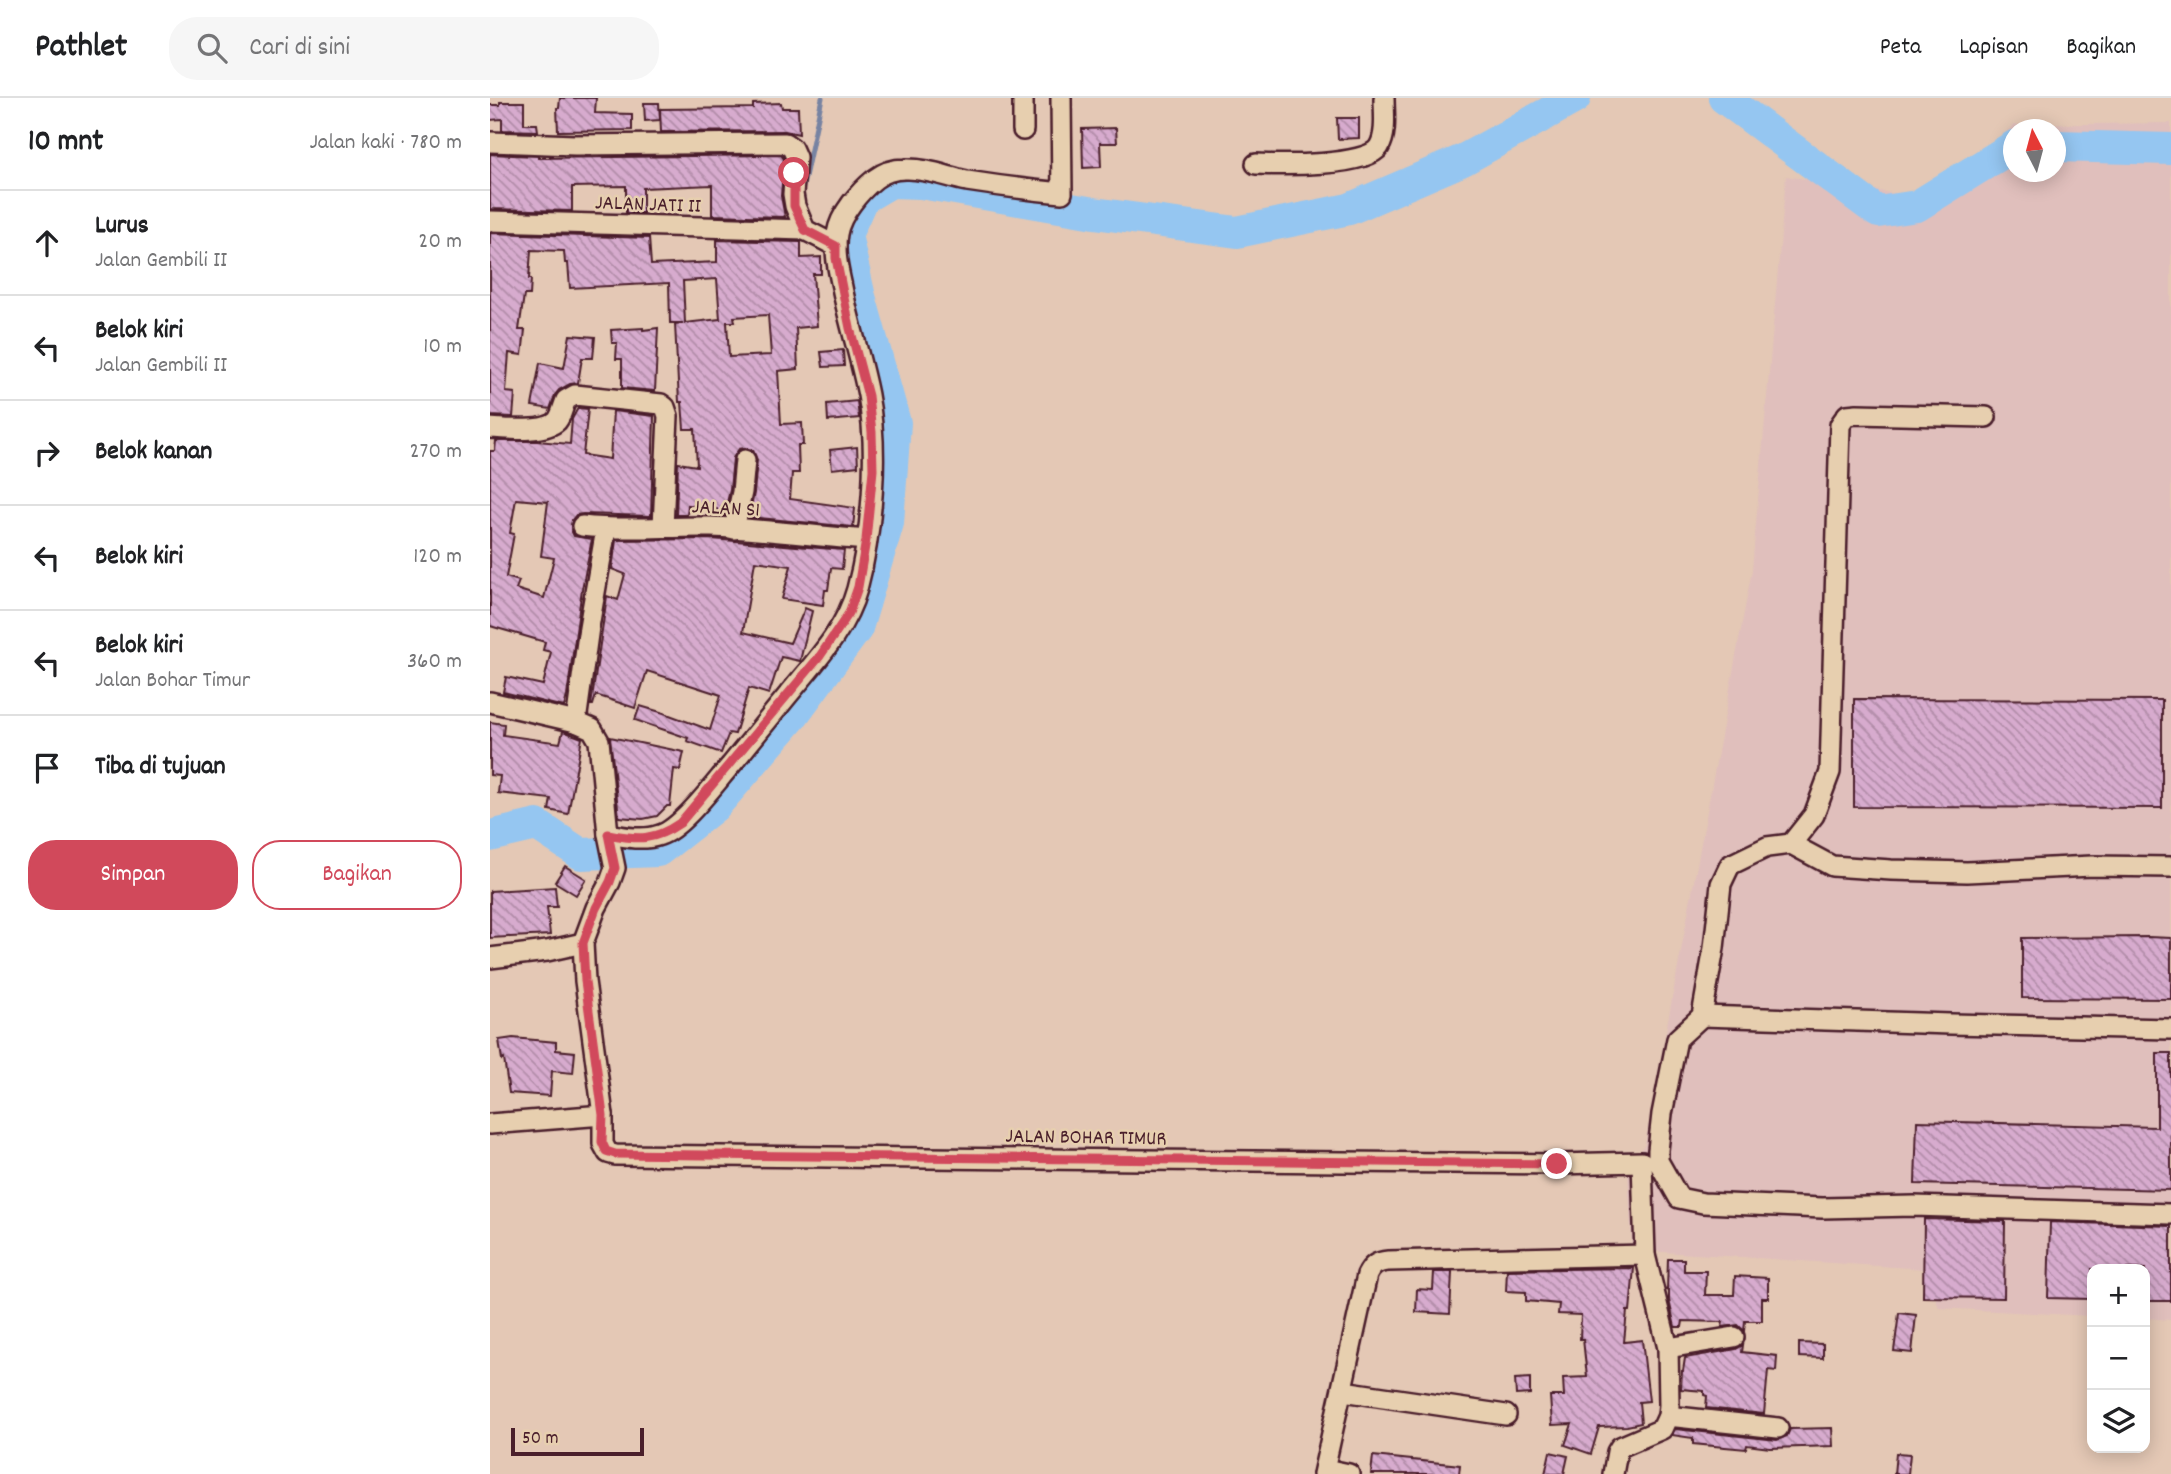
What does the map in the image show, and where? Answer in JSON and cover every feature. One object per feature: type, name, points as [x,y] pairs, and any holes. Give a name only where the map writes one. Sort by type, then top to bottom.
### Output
[{"type":"street","points":[[1023,98],[1023,130]]},
{"type":"street","points":[[608,838],[650,837],[664,834],[680,823],[813,665],[854,600],[866,540],[873,470],[868,396],[850,328],[836,258],[837,237],[860,193],[875,179],[895,170],[923,170],[965,180],[1062,193],[1061,98]]},
{"type":"street","points":[[1256,164],[1308,165],[1348,160],[1372,153],[1377,150],[1383,138],[1384,98]]},
{"type":"street","points":[[490,142],[575,145],[785,143],[792,148],[796,157],[794,206],[805,230],[837,237]]},
{"type":"street","name":"JALAN JATI II","points":[[490,221],[805,230]]},
{"type":"street","points":[[490,429],[532,429],[551,425],[560,416],[566,400],[575,395],[661,404],[668,416],[663,527]]},
{"type":"street","points":[[1791,844],[1814,815],[1830,772],[1840,425],[1847,415],[1857,414],[1986,417]]},
{"type":"street","points":[[734,529],[745,460]]},
{"type":"street","name":"JALAN S1","points":[[582,526],[606,529],[734,529],[866,540]]},
{"type":"street","points":[[576,722],[594,590],[606,529]]},
{"type":"street","points":[[490,702],[576,722],[592,729],[599,741],[608,838],[615,868],[583,943],[585,981],[603,1115],[490,1122]]},
{"type":"street","points":[[1613,1474],[1616,1452],[1620,1447],[1659,1431],[1664,1427],[1668,1416],[1668,1348],[1645,1255],[1650,1161],[1658,1150],[1662,1114],[1677,1039],[1702,1016],[1714,948],[1721,884],[1730,865],[1768,847],[1791,844],[1832,866],[1891,870],[1967,872],[2092,866],[2171,867]]},
{"type":"street","points":[[490,958],[547,951],[583,943]]},
{"type":"street","points":[[1702,1016],[2171,1028]]},
{"type":"street","name":"JALAN BOHAR TIMUR","points":[[603,1115],[604,1147],[608,1153],[615,1154],[1557,1164],[1650,1161]]},
{"type":"street","points":[[1650,1161],[1679,1198],[1703,1203],[1822,1208],[1914,1206],[2171,1214]]},
{"type":"street","points":[[1349,1474],[1324,1472],[1367,1275],[1371,1267],[1379,1262],[1645,1255]]},
{"type":"street","points":[[1668,1348],[1734,1338]]},
{"type":"street","points":[[1343,1391],[1506,1415]]},
{"type":"street","points":[[1668,1416],[1778,1428]]},
{"type":"shaded area","points":[[2171,123],[2171,1320],[2150,1318],[2150,1264],[2087,1264],[2087,1316],[1939,1308],[1925,1269],[1632,1250],[1628,1172],[1645,1144],[1752,570],[1786,176],[1929,199],[2003,135],[2003,182],[2066,182],[2066,124]]},
{"type":"building","points":[[560,98],[596,98],[595,113],[632,114],[632,130],[558,131],[557,108]]},
{"type":"building","points":[[500,102],[524,102],[524,124],[537,124],[538,131],[502,130],[502,119],[490,120],[490,105],[500,105]]},
{"type":"building","points":[[644,103],[659,103],[660,120],[645,121]]},
{"type":"building","points":[[781,103],[782,108],[798,108],[799,134],[785,131],[661,132],[660,109],[753,108],[753,104]]},
{"type":"building","points":[[1337,118],[1359,118],[1359,138],[1338,139]]},
{"type":"building","points":[[1116,128],[1117,143],[1100,143],[1101,167],[1083,168],[1082,129]]},
{"type":"building","points":[[490,154],[538,158],[781,155],[784,159],[781,196],[785,217],[712,215],[712,185],[643,188],[643,213],[626,213],[626,186],[572,187],[572,211],[490,209]]},
{"type":"building","points":[[490,233],[649,238],[651,265],[717,262],[717,240],[801,242],[801,258],[821,257],[821,274],[813,274],[817,326],[796,328],[798,369],[778,371],[781,424],[802,423],[803,445],[798,445],[799,473],[792,473],[790,499],[855,508],[853,527],[749,517],[757,460],[753,450],[745,448],[739,449],[733,458],[724,515],[716,515],[717,509],[688,505],[687,515],[676,515],[678,463],[697,466],[695,429],[684,429],[682,402],[679,402],[675,324],[683,323],[670,323],[669,283],[570,288],[564,251],[531,250],[530,295],[524,295],[519,330],[525,330],[522,355],[509,353],[506,392],[515,393],[513,417],[490,416]],"holes":[[[717,279],[720,319],[685,323],[683,281]],[[768,315],[771,355],[729,357],[727,322],[735,322],[734,317]]]},
{"type":"building","points":[[658,328],[655,391],[622,388],[622,359],[616,359],[617,343],[612,343],[611,330]]},
{"type":"building","points":[[570,335],[595,337],[593,358],[582,358],[578,383],[559,390],[550,409],[532,406],[540,363],[564,368]]},
{"type":"building","points":[[843,350],[844,366],[823,367],[821,352]]},
{"type":"building","points":[[857,401],[859,418],[828,421],[827,404]]},
{"type":"building","points":[[578,408],[588,409],[583,455],[610,459],[613,411],[654,416],[651,516],[583,514],[576,515],[572,520],[571,530],[574,536],[592,539],[564,707],[503,692],[506,677],[543,685],[551,652],[543,650],[545,642],[490,626],[490,451],[495,451],[496,441],[570,444],[572,419]],"holes":[[[516,499],[548,502],[541,556],[554,558],[544,598],[516,589],[519,581],[506,577],[514,534],[510,533]]]},
{"type":"building","points":[[857,447],[858,466],[832,469],[830,450]]},
{"type":"building","points":[[711,539],[844,550],[842,569],[831,568],[823,605],[782,599],[791,566],[755,561],[743,632],[790,643],[805,608],[812,611],[800,661],[781,657],[769,694],[749,688],[735,734],[729,733],[721,753],[687,741],[688,738],[635,720],[640,706],[710,730],[721,695],[647,671],[635,708],[596,695],[591,705],[607,596],[618,600],[625,574],[612,569],[616,540]]},
{"type":"building","points":[[1854,699],[2162,700],[2162,808],[1854,807]]},
{"type":"building","points":[[490,722],[504,724],[503,735],[560,743],[563,731],[582,738],[568,814],[549,810],[551,799],[498,793],[500,776],[490,775]]},
{"type":"building","points":[[610,737],[684,752],[680,770],[674,769],[670,806],[657,816],[643,819],[619,817]]},
{"type":"building","points":[[565,866],[586,879],[576,895],[555,882]]},
{"type":"building","points":[[555,887],[557,907],[547,907],[550,935],[490,938],[490,891]]},
{"type":"building","points":[[2022,938],[2171,938],[2171,999],[2022,998]]},
{"type":"building","points":[[513,1038],[556,1042],[556,1050],[575,1052],[573,1073],[552,1071],[550,1096],[509,1093],[499,1040]]},
{"type":"building","points":[[2157,1053],[2171,1053],[2171,1190],[1915,1184],[1917,1121],[2157,1127]]},
{"type":"building","points":[[1924,1219],[2005,1221],[2004,1298],[1923,1297]]},
{"type":"building","points":[[2050,1222],[2171,1226],[2171,1301],[2150,1301],[2150,1264],[2087,1264],[2087,1299],[2048,1298]]},
{"type":"building","points":[[1668,1259],[1684,1259],[1684,1271],[1706,1271],[1705,1295],[1734,1295],[1735,1276],[1768,1278],[1768,1298],[1762,1298],[1762,1321],[1745,1321],[1744,1331],[1738,1325],[1722,1327],[1723,1322],[1683,1321],[1682,1327],[1675,1327],[1667,1290]]},
{"type":"building","points":[[1634,1268],[1624,1342],[1642,1340],[1649,1401],[1639,1402],[1641,1423],[1599,1427],[1591,1454],[1565,1445],[1572,1424],[1552,1425],[1550,1396],[1564,1396],[1563,1378],[1587,1377],[1583,1339],[1580,1339],[1581,1315],[1558,1314],[1559,1304],[1526,1301],[1526,1292],[1506,1291],[1507,1270]]},
{"type":"building","points":[[1434,1272],[1452,1272],[1450,1314],[1416,1312],[1417,1289],[1433,1290]]},
{"type":"building","points":[[1899,1313],[1916,1315],[1912,1353],[1894,1351]]},
{"type":"building","points":[[1799,1343],[1823,1344],[1823,1358],[1799,1357]]},
{"type":"building","points":[[1743,1345],[1742,1352],[1777,1356],[1776,1371],[1768,1370],[1764,1414],[1706,1408],[1707,1396],[1704,1391],[1681,1389],[1685,1358],[1736,1349]]},
{"type":"building","points":[[1530,1378],[1530,1394],[1516,1395],[1515,1379]]},
{"type":"building","points":[[1832,1428],[1833,1446],[1770,1448],[1747,1445],[1746,1449],[1693,1444],[1693,1438],[1672,1435],[1675,1429],[1777,1440],[1787,1436],[1790,1429]]},
{"type":"building","points":[[1550,1452],[1568,1456],[1564,1474],[1545,1474]]},
{"type":"building","points":[[1896,1453],[1910,1454],[1908,1474],[1894,1474]]},
{"type":"building","points":[[1373,1456],[1460,1465],[1459,1474],[1371,1474]]},
{"type":"waterway","points":[[802,191],[822,98]]},
{"type":"waterway","points":[[490,836],[537,825],[581,854],[658,851],[714,807],[791,718],[857,628],[888,523],[895,423],[846,235],[862,199],[891,182],[921,183],[1094,213],[1237,232],[1349,209],[1463,160],[1575,98]]},
{"type":"waterway","points":[[1724,98],[1878,212],[1917,206],[2003,153]]},
{"type":"waterway","points":[[2066,146],[2171,149]]},
{"type":"route","points":[[794,173],[794,206],[805,230],[836,246],[850,328],[868,396],[873,470],[858,587],[849,613],[820,656],[680,823],[664,834],[650,837],[608,834],[615,868],[583,943],[585,981],[603,1115],[602,1142],[606,1151],[615,1154],[1557,1164]]}]
